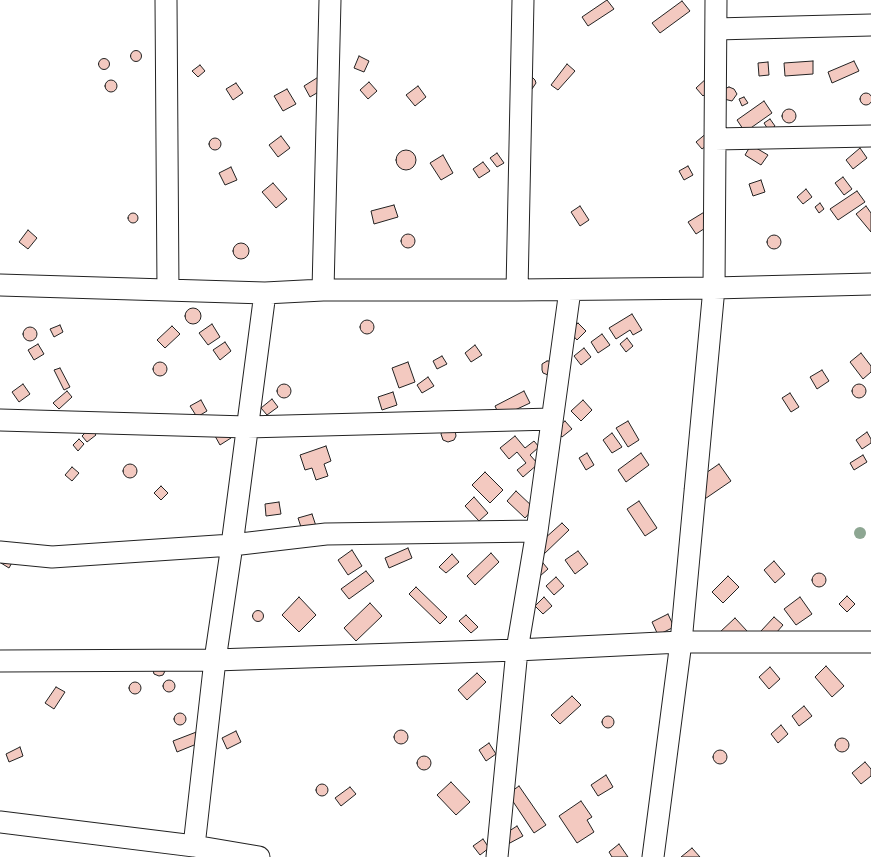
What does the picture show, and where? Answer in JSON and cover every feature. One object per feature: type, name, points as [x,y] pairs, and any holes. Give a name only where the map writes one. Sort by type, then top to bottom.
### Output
[{"type":"street","points":[[166,0],[168,290]]},
{"type":"street","points":[[324,290],[330,0]]},
{"type":"street","points":[[517,290],[522,0]]},
{"type":"street","points":[[653,857],[681,642],[714,288],[716,0]]},
{"type":"street","points":[[716,29],[871,25]]},
{"type":"street","points":[[715,139],[871,136]]},
{"type":"street","points":[[0,285],[265,293],[324,290],[570,290],[871,284]]},
{"type":"street","points":[[496,857],[517,650],[537,531],[570,290]]},
{"type":"street","points":[[194,846],[215,660],[232,545],[265,293]]},
{"type":"street","points":[[0,420],[247,427],[552,418]]},
{"type":"street","points":[[0,552],[52,557],[232,545],[326,534],[537,531]]},
{"type":"street","points":[[0,661],[215,660],[517,650],[681,642],[871,642]]},
{"type":"street","points":[[0,822],[194,846],[259,857]]},
{"type":"building","points":[[607,0],[614,9],[588,26],[582,17]]},
{"type":"building","points":[[682,1],[690,11],[660,33],[652,23]]},
{"type":"building","points":[[134,51],[138,51],[140,52],[140,60],[134,61],[131,58],[131,54]]},
{"type":"building","points":[[359,56],[369,61],[364,72],[354,68]]},
{"type":"building","points":[[102,59],[106,59],[108,60],[108,68],[102,69],[99,66],[99,62]]},
{"type":"building","points":[[813,61],[813,74],[785,76],[784,63]]},
{"type":"building","points":[[854,61],[859,71],[832,83],[828,72]]},
{"type":"building","points":[[768,62],[769,75],[759,76],[758,63]]},
{"type":"building","points":[[567,64],[575,71],[558,90],[551,85]]},
{"type":"building","points":[[200,65],[205,71],[198,77],[192,71]]},
{"type":"building","points":[[320,76],[327,87],[310,97],[304,86]]},
{"type":"building","points":[[531,76],[536,83],[532,89]]},
{"type":"building","points":[[708,77],[715,84],[703,96],[696,88]]},
{"type":"building","points":[[109,80],[113,80],[117,86],[113,92],[109,92],[105,88],[105,84]]},
{"type":"building","points":[[369,82],[377,91],[368,99],[360,90]]},
{"type":"building","points":[[236,83],[243,93],[233,100],[226,89]]},
{"type":"building","points":[[418,86],[426,97],[415,106],[406,95]]},
{"type":"building","points":[[729,87],[734,89],[737,94],[732,101],[724,99],[724,89]]},
{"type":"building","points":[[287,89],[296,104],[283,111],[274,96]]},
{"type":"building","points":[[868,93],[871,94],[871,104],[864,105],[861,104],[860,97],[861,94]]},
{"type":"building","points":[[744,97],[748,103],[742,106],[739,99]]},
{"type":"building","points":[[764,101],[772,113],[745,132],[737,120]]},
{"type":"building","points":[[786,109],[792,109],[796,113],[796,119],[792,123],[786,123],[782,119],[782,113]]},
{"type":"building","points":[[770,119],[775,126],[769,131],[764,123]]},
{"type":"building","points":[[708,132],[714,140],[702,149],[696,142]]},
{"type":"building","points":[[281,136],[290,148],[278,157],[269,145]]},
{"type":"building","points":[[217,138],[220,139],[220,149],[213,150],[210,149],[209,142],[210,139]]},
{"type":"building","points":[[751,145],[768,155],[761,165],[745,155]]},
{"type":"building","points":[[860,148],[867,158],[853,169],[846,160]]},
{"type":"building","points":[[406,150],[413,153],[416,160],[413,167],[406,170],[399,167],[396,160],[399,153]]},
{"type":"building","points":[[497,153],[504,163],[497,167],[490,158]]},
{"type":"building","points":[[443,155],[453,173],[441,180],[430,163]]},
{"type":"building","points":[[483,162],[490,171],[479,178],[473,169]]},
{"type":"building","points":[[688,166],[693,175],[684,180],[679,171]]},
{"type":"building","points":[[231,167],[237,180],[225,185],[219,173]]},
{"type":"building","points":[[843,177],[852,189],[844,195],[835,183]]},
{"type":"building","points":[[761,180],[765,192],[753,196],[749,184]]},
{"type":"building","points":[[273,183],[287,199],[276,208],[262,192]]},
{"type":"building","points":[[806,189],[812,197],[803,204],[797,197]]},
{"type":"building","points":[[857,191],[865,202],[838,220],[830,209]]},
{"type":"building","points":[[820,203],[824,209],[819,213],[815,207]]},
{"type":"building","points":[[394,205],[398,217],[374,224],[371,211]]},
{"type":"building","points":[[580,206],[589,220],[580,226],[571,212]]},
{"type":"building","points":[[866,206],[871,213],[871,232],[856,214]]},
{"type":"building","points":[[706,211],[713,223],[696,234],[688,222]]},
{"type":"building","points":[[131,213],[135,213],[138,218],[135,223],[131,223],[128,220],[128,216]]},
{"type":"building","points":[[28,230],[37,238],[28,249],[19,242]]},
{"type":"building","points":[[405,234],[411,234],[415,238],[415,244],[411,248],[405,248],[401,244],[401,238]]},
{"type":"building","points":[[771,235],[777,235],[781,239],[781,245],[777,249],[771,249],[767,245],[767,239]]},
{"type":"building","points":[[241,243],[247,245],[249,251],[247,257],[241,259],[235,257],[233,251],[235,245]]},
{"type":"building","points":[[193,308],[199,310],[201,316],[199,322],[193,324],[187,322],[185,316],[187,310]]},
{"type":"building","points":[[632,314],[642,330],[633,335],[630,330],[616,339],[609,328]]},
{"type":"building","points":[[364,320],[370,320],[374,324],[374,330],[370,334],[364,334],[360,330],[360,324]]},
{"type":"building","points":[[578,323],[586,331],[577,340],[569,331]]},
{"type":"building","points":[[212,324],[220,337],[208,345],[199,333]]},
{"type":"building","points":[[60,325],[63,332],[54,337],[50,329]]},
{"type":"building","points":[[172,326],[180,334],[165,348],[157,340]]},
{"type":"building","points":[[30,327],[35,329],[37,334],[35,339],[30,341],[25,339],[23,334],[25,329]]},
{"type":"building","points":[[602,334],[610,345],[598,353],[591,342]]},
{"type":"building","points":[[627,338],[633,346],[626,352],[620,344]]},
{"type":"building","points":[[225,342],[231,351],[220,360],[213,350]]},
{"type":"building","points":[[38,344],[44,354],[34,360],[28,350]]},
{"type":"building","points":[[475,345],[482,355],[471,362],[465,353]]},
{"type":"building","points":[[584,348],[591,357],[581,365],[574,356]]},
{"type":"building","points":[[861,353],[871,366],[871,372],[863,379],[850,362]]},
{"type":"building","points":[[442,356],[447,364],[437,369],[433,361]]},
{"type":"building","points":[[547,361],[552,361],[548,375],[543,373],[542,370],[542,364]]},
{"type":"building","points":[[157,362],[163,362],[167,366],[167,372],[163,376],[157,376],[153,372],[153,366]]},
{"type":"building","points":[[408,362],[415,382],[399,388],[392,368]]},
{"type":"building","points":[[60,368],[70,387],[64,390],[54,370]]},
{"type":"building","points":[[822,370],[829,381],[817,389],[810,377]]},
{"type":"building","points":[[428,377],[434,386],[422,393],[417,385]]},
{"type":"building","points":[[23,384],[30,394],[19,402],[12,392]]},
{"type":"building","points":[[281,384],[287,384],[291,388],[291,394],[287,398],[281,398],[277,394],[277,388]]},
{"type":"building","points":[[859,384],[864,386],[866,391],[864,396],[859,398],[854,396],[852,391],[854,386]]},
{"type":"building","points":[[67,391],[72,397],[59,409],[53,403]]},
{"type":"building","points":[[524,391],[530,403],[500,417],[495,406]]},
{"type":"building","points":[[393,392],[397,405],[382,410],[378,397]]},
{"type":"building","points":[[790,393],[799,407],[791,412],[782,398]]},
{"type":"building","points":[[272,399],[278,407],[267,415],[261,408]]},
{"type":"building","points":[[201,400],[207,411],[197,417],[190,406]]},
{"type":"building","points":[[583,400],[592,410],[581,421],[571,411]]},
{"type":"building","points":[[565,421],[572,429],[562,437],[555,429]]},
{"type":"building","points":[[628,421],[639,440],[628,447],[616,428]]},
{"type":"building","points":[[90,428],[96,435],[87,442],[82,436]]},
{"type":"building","points":[[226,429],[231,438],[220,445],[215,436]]},
{"type":"building","points":[[455,430],[456,436],[454,440],[448,442],[443,440],[441,434],[442,431]]},
{"type":"building","points":[[867,432],[871,439],[871,443],[862,449],[856,440]]},
{"type":"building","points":[[612,433],[622,447],[612,453],[603,440]]},
{"type":"building","points":[[515,436],[525,448],[534,441],[539,447],[530,455],[538,464],[523,477],[517,470],[526,463],[517,452],[509,459],[500,448]]},
{"type":"building","points":[[79,439],[84,444],[78,451],[73,445]]},
{"type":"building","points":[[326,446],[331,461],[324,464],[328,476],[316,480],[312,468],[305,470],[300,455]]},
{"type":"building","points":[[587,453],[594,465],[586,470],[579,458]]},
{"type":"building","points":[[641,453],[649,465],[626,482],[618,470]]},
{"type":"building","points":[[863,455],[867,462],[854,470],[850,463]]},
{"type":"building","points":[[130,464],[135,466],[137,471],[135,476],[130,478],[125,476],[123,471],[125,466]]},
{"type":"building","points":[[719,464],[731,481],[696,505],[684,488]]},
{"type":"building","points":[[72,467],[79,473],[72,481],[65,475]]},
{"type":"building","points":[[485,472],[503,490],[490,503],[472,485]]},
{"type":"building","points":[[161,486],[168,493],[161,500],[154,493]]},
{"type":"building","points":[[516,491],[534,508],[525,518],[507,501]]},
{"type":"building","points":[[474,497],[488,513],[479,521],[465,506]]},
{"type":"building","points":[[639,501],[657,528],[645,536],[627,509]]},
{"type":"building","points":[[279,502],[281,514],[266,516],[265,504]]},
{"type":"building","points":[[312,514],[317,529],[303,533],[298,518]]},
{"type":"building","points":[[562,523],[569,530],[543,555],[535,547]]},
{"type":"building","points":[[408,548],[412,558],[389,568],[385,558]]},
{"type":"building","points":[[352,550],[362,566],[348,575],[338,560]]},
{"type":"building","points":[[578,551],[588,564],[575,574],[565,560]]},
{"type":"building","points":[[8,553],[15,557],[9,568],[1,563]]},
{"type":"building","points":[[491,553],[499,562],[475,585],[467,576]]},
{"type":"building","points":[[452,554],[459,562],[446,573],[439,567]]},
{"type":"building","points":[[774,561],[785,574],[775,583],[764,570]]},
{"type":"building","points":[[543,563],[548,569],[540,576],[535,570]]},
{"type":"building","points":[[366,571],[374,581],[349,599],[341,589]]},
{"type":"building","points":[[819,573],[824,575],[826,580],[824,585],[819,587],[814,585],[812,580],[814,575]]},
{"type":"building","points":[[728,576],[739,587],[723,603],[712,592]]},
{"type":"building","points":[[556,577],[564,586],[554,595],[546,586]]},
{"type":"building","points":[[416,587],[447,617],[440,624],[409,594]]},
{"type":"building","points":[[847,596],[855,604],[847,612],[839,604]]},
{"type":"building","points":[[299,597],[316,615],[299,632],[282,615]]},
{"type":"building","points":[[544,597],[552,606],[543,614],[535,606]]},
{"type":"building","points":[[800,597],[812,614],[796,625],[784,609]]},
{"type":"building","points":[[370,603],[382,616],[356,641],[344,628]]},
{"type":"building","points":[[256,611],[260,611],[262,612],[262,620],[256,621],[253,618],[253,614]]},
{"type":"building","points":[[668,614],[674,627],[658,635],[652,622]]},
{"type":"building","points":[[466,615],[478,627],[471,633],[459,621]]},
{"type":"building","points":[[774,617],[783,625],[770,640],[761,631]]},
{"type":"building","points":[[735,618],[747,631],[733,645],[720,632]]},
{"type":"building","points":[[826,666],[844,686],[832,697],[815,677]]},
{"type":"building","points":[[770,667],[780,679],[769,689],[759,677]]},
{"type":"building","points":[[153,670],[165,671],[163,675],[159,676],[154,674]]},
{"type":"building","points":[[477,673],[486,682],[467,700],[458,690]]},
{"type":"building","points":[[169,680],[173,682],[175,686],[173,690],[169,692],[165,690],[163,686],[165,682]]},
{"type":"building","points":[[133,682],[137,682],[141,688],[137,694],[133,694],[129,690],[129,686]]},
{"type":"building","points":[[56,687],[65,692],[54,709],[45,703]]},
{"type":"building","points":[[572,696],[581,705],[560,724],[551,715]]},
{"type":"building","points":[[804,706],[812,716],[799,726],[792,716]]},
{"type":"building","points":[[180,713],[184,715],[186,719],[184,723],[180,725],[176,723],[174,719],[176,715]]},
{"type":"building","points":[[606,716],[610,716],[614,722],[610,728],[606,728],[602,724],[602,720]]},
{"type":"building","points":[[781,725],[788,734],[778,743],[771,734]]},
{"type":"building","points":[[398,730],[404,730],[408,734],[408,740],[404,744],[398,744],[394,740],[394,734]]},
{"type":"building","points":[[199,731],[204,741],[177,752],[173,741]]},
{"type":"building","points":[[236,731],[241,742],[227,749],[222,738]]},
{"type":"building","points":[[839,738],[845,738],[849,742],[849,748],[845,752],[839,752],[835,748],[835,742]]},
{"type":"building","points":[[489,743],[496,754],[486,761],[479,750]]},
{"type":"building","points":[[20,747],[23,756],[9,762],[6,754]]},
{"type":"building","points":[[720,750],[725,752],[727,757],[725,762],[720,764],[715,762],[713,757],[715,752]]},
{"type":"building","points":[[421,756],[427,756],[431,760],[431,766],[427,770],[421,770],[417,766],[417,760]]},
{"type":"building","points":[[865,762],[871,769],[871,776],[861,784],[852,773]]},
{"type":"building","points":[[606,775],[613,787],[598,796],[591,785]]},
{"type":"building","points":[[451,782],[470,802],[456,815],[437,795]]},
{"type":"building","points":[[322,784],[326,786],[328,790],[326,794],[322,796],[318,794],[316,790],[318,786]]},
{"type":"building","points":[[519,786],[546,825],[534,833],[508,794]]},
{"type":"building","points":[[350,787],[356,794],[341,806],[335,798]]},
{"type":"building","points":[[581,801],[592,817],[587,820],[594,832],[577,843],[559,816]]},
{"type":"building","points":[[517,826],[523,836],[508,844],[503,835]]},
{"type":"building","points":[[483,839],[489,848],[480,855],[473,846]]},
{"type":"building","points":[[619,844],[628,857],[612,857],[609,852]]},
{"type":"building","points":[[692,848],[700,857],[681,857]]}]
